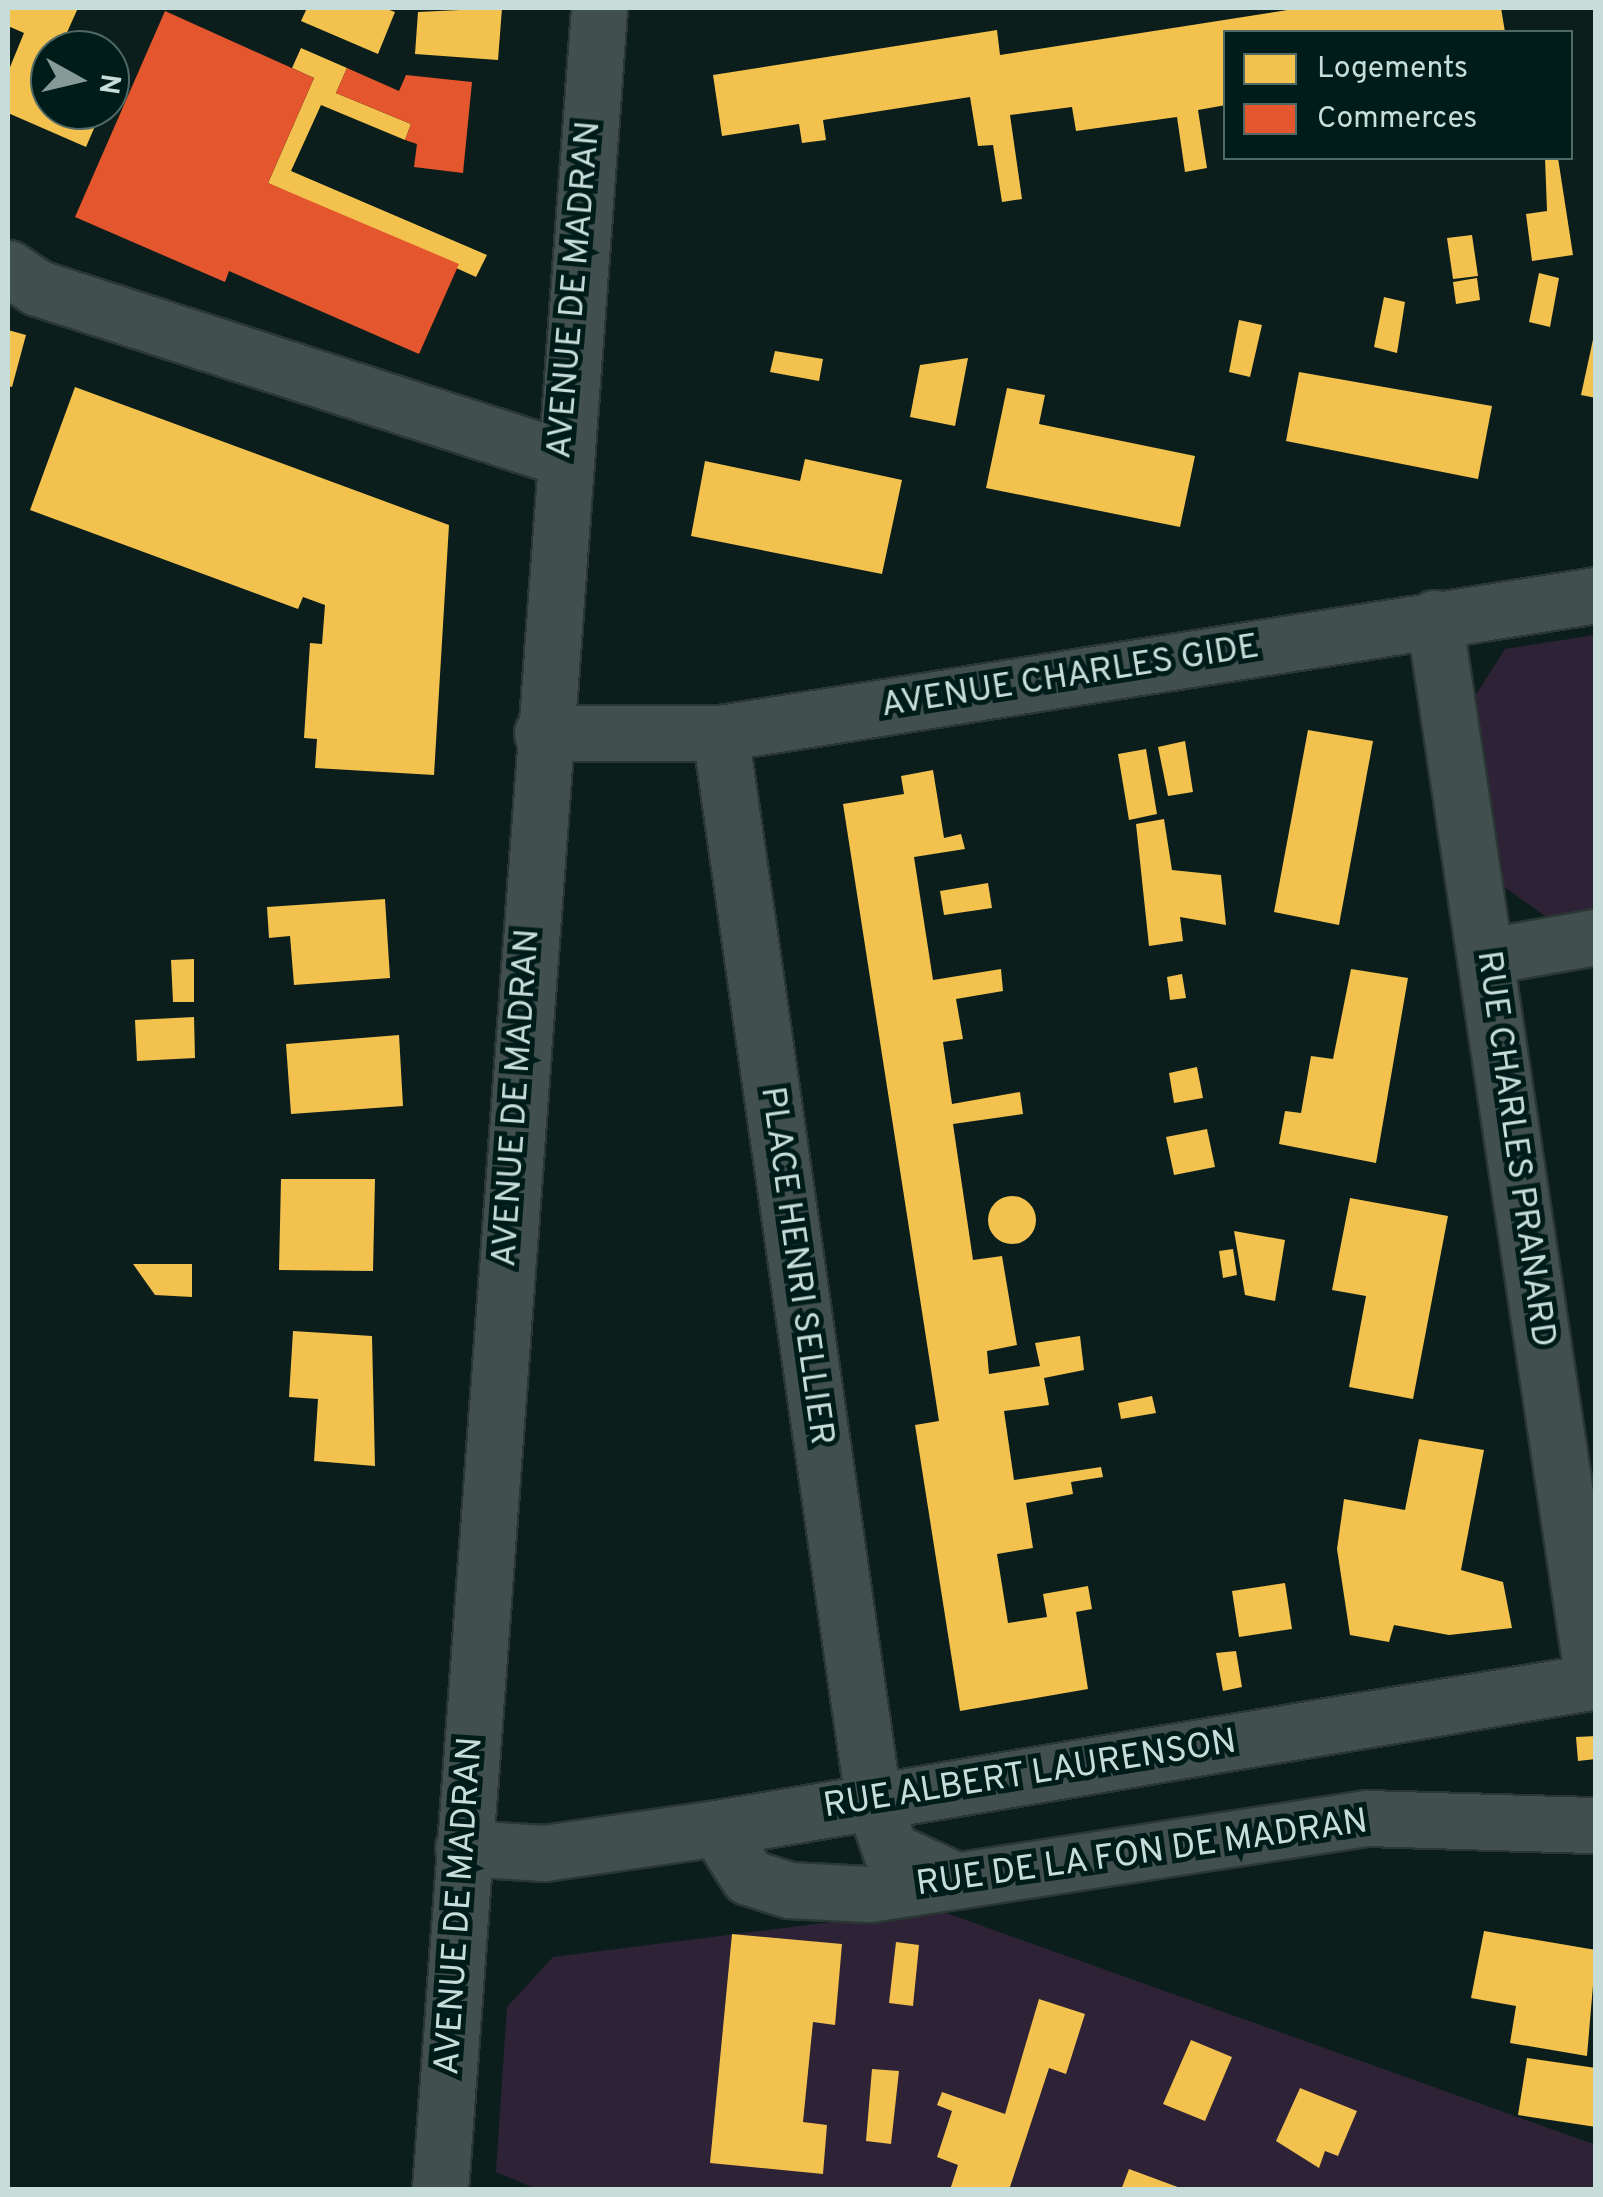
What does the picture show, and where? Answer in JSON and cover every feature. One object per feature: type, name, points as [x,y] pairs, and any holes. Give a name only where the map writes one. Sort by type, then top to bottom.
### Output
[{"type":"street","name":"AVENUE DE MADRAN","points":[[440,2190],[560,456],[600,8]]},
{"type":"street","points":[[8,268],[38,288],[560,456]]},
{"type":"street","name":"AVENUE CHARLES GIDE","points":[[542,733],[720,733],[1596,595]]},
{"type":"street","name":"RUE CHARLES PRANARD","points":[[1434,618],[1594,1681]]},
{"type":"street","name":"PLACE HENRI SELLIER","points":[[720,733],[873,1800],[890,1850],[957,1881]]},
{"type":"street","points":[[1487,956],[1596,937]]},
{"type":"street","name":"RUE ALBERT LAURENSON","points":[[464,1848],[544,1853],[717,1828],[1594,1681]]},
{"type":"street","name":"RUE DE LA FON DE MADRAN","points":[[717,1828],[748,1877],[789,1890],[869,1894],[1367,1818],[1596,1826]]},
{"type":"shaded area","points":[[1595,635],[1595,912],[1549,919],[1503,886],[1472,701],[1505,649]]},
{"type":"shaded area","points":[[935,1909],[1596,2145],[1595,2190],[539,2190],[496,2172],[507,2007],[553,1957]]},
{"type":"building: Logements","points":[[8,8],[78,8],[68,30],[30,30],[30,123],[8,113],[8,72],[24,33],[8,26]]},
{"type":"building: Logements","points":[[307,8],[384,8],[395,12],[378,54],[301,21]]},
{"type":"building: Logements","points":[[502,8],[498,60],[415,54],[418,12]]},
{"type":"building: Logements","points":[[1300,8],[1501,8],[1505,30],[1223,30],[1223,106],[1198,110],[1207,168],[1185,172],[1177,117],[1076,131],[1072,107],[1010,115],[1022,199],[1002,202],[993,145],[978,146],[970,97],[823,120],[826,140],[802,143],[799,124],[722,136],[713,75],[997,30],[1000,55]]},
{"type":"building: Logements","points":[[301,48],[347,68],[336,93],[411,124],[405,140],[321,105],[291,171],[487,255],[476,277],[268,183],[314,78],[292,68]]},
{"type":"building: Logements","points":[[47,130],[93,130],[86,147]]},
{"type":"building: Logements","points":[[1545,160],[1558,160],[1573,255],[1532,261],[1526,214],[1547,211]]},
{"type":"building: Logements","points":[[1472,235],[1478,276],[1453,279],[1447,238]]},
{"type":"building: Logements","points":[[1539,273],[1559,278],[1550,327],[1529,322]]},
{"type":"building: Logements","points":[[1477,278],[1480,300],[1456,304],[1453,282]]},
{"type":"building: Logements","points":[[1384,297],[1405,302],[1397,353],[1374,347]]},
{"type":"building: Logements","points":[[1239,320],[1262,325],[1250,377],[1229,372]]},
{"type":"building: Logements","points":[[8,330],[26,335],[12,387],[8,386]]},
{"type":"building: Logements","points":[[1596,336],[1596,398],[1581,395]]},
{"type":"building: Logements","points":[[775,351],[823,359],[819,381],[770,372]]},
{"type":"building: Logements","points":[[968,358],[955,426],[910,417],[920,365]]},
{"type":"building: Logements","points":[[1299,372],[1492,406],[1478,479],[1286,441]]},
{"type":"building: Logements","points":[[75,387],[449,525],[434,775],[315,768],[317,739],[304,738],[310,643],[322,644],[325,605],[303,597],[298,609],[30,510]]},
{"type":"building: Logements","points":[[1007,388],[1045,395],[1039,424],[1195,456],[1180,527],[986,488]]},
{"type":"building: Logements","points":[[805,459],[902,480],[882,574],[691,536],[705,461],[800,481]]},
{"type":"building: Logements","points":[[1308,730],[1373,741],[1339,925],[1274,912]]},
{"type":"building: Logements","points":[[1185,741],[1193,792],[1168,796],[1158,747]]},
{"type":"building: Logements","points":[[1146,749],[1157,814],[1129,820],[1118,754]]},
{"type":"building: Logements","points":[[933,770],[944,838],[961,834],[965,849],[914,857],[933,980],[1001,969],[1003,991],[956,999],[963,1039],[943,1042],[952,1104],[1020,1092],[1023,1114],[953,1124],[973,1260],[1002,1256],[1017,1345],[987,1351],[989,1374],[1040,1366],[1035,1343],[1080,1336],[1084,1370],[1044,1378],[1049,1405],[1004,1411],[1014,1480],[1101,1467],[1103,1477],[1071,1482],[1073,1494],[1026,1503],[1033,1548],[997,1554],[1008,1623],[1047,1617],[1043,1594],[1088,1586],[1092,1609],[1076,1612],[1088,1689],[960,1711],[915,1425],[939,1421],[843,804],[904,794],[901,776]]},
{"type":"building: Logements","points":[[1164,819],[1172,870],[1221,875],[1226,925],[1180,917],[1183,941],[1149,946],[1136,824]]},
{"type":"building: Logements","points":[[988,883],[992,908],[944,915],[940,891]]},
{"type":"building: Logements","points":[[385,899],[390,978],[294,985],[290,936],[269,938],[267,907]]},
{"type":"building: Logements","points":[[194,959],[194,1002],[173,1002],[171,960]]},
{"type":"building: Logements","points":[[1351,969],[1408,978],[1376,1163],[1279,1144],[1285,1111],[1301,1113],[1311,1056],[1333,1059]]},
{"type":"building: Logements","points":[[1182,974],[1186,998],[1170,1000],[1167,977]]},
{"type":"building: Logements","points":[[194,1017],[195,1058],[137,1061],[135,1020]]},
{"type":"building: Logements","points":[[399,1035],[403,1106],[291,1114],[286,1044]]},
{"type":"building: Logements","points":[[1197,1067],[1203,1098],[1174,1103],[1169,1073]]},
{"type":"building: Logements","points":[[1207,1129],[1215,1167],[1174,1175],[1166,1137]]},
{"type":"building: Logements","points":[[281,1179],[375,1179],[373,1271],[279,1270]]},
{"type":"building: Logements","points":[[1012,1196],[1029,1203],[1036,1220],[1029,1237],[1012,1244],[995,1237],[988,1220],[995,1203]]},
{"type":"building: Logements","points":[[1350,1198],[1448,1216],[1413,1399],[1349,1387],[1366,1296],[1332,1290]]},
{"type":"building: Logements","points":[[1234,1231],[1285,1240],[1275,1301],[1245,1295]]},
{"type":"building: Logements","points":[[1233,1249],[1237,1275],[1223,1278],[1219,1251]]},
{"type":"building: Logements","points":[[133,1264],[192,1264],[192,1297],[155,1295]]},
{"type":"building: Logements","points":[[293,1331],[372,1336],[375,1466],[314,1461],[318,1399],[289,1397]]},
{"type":"building: Logements","points":[[1152,1396],[1156,1413],[1121,1419],[1118,1403]]},
{"type":"building: Logements","points":[[1419,1439],[1484,1450],[1461,1570],[1503,1582],[1512,1628],[1449,1635],[1394,1625],[1389,1642],[1350,1635],[1337,1549],[1344,1499],[1405,1510]]},
{"type":"building: Logements","points":[[1285,1583],[1292,1629],[1239,1637],[1232,1591]]},
{"type":"building: Logements","points":[[1236,1651],[1242,1687],[1223,1691],[1216,1653]]},
{"type":"building: Logements","points":[[1596,1736],[1596,1759],[1578,1761],[1576,1737]]},
{"type":"building: Logements","points":[[1484,1931],[1596,1950],[1587,2056],[1510,2043],[1516,2006],[1471,1998]]},
{"type":"building: Logements","points":[[732,1934],[842,1944],[835,2025],[813,2022],[803,2122],[827,2125],[823,2174],[710,2163]]},
{"type":"building: Logements","points":[[896,1942],[919,1945],[913,2006],[889,2003]]},
{"type":"building: Logements","points":[[1039,1999],[1085,2014],[1066,2074],[1049,2068],[1009,2190],[950,2190],[958,2165],[937,2157],[952,2111],[937,2105],[942,2092],[1005,2114]]},
{"type":"building: Logements","points":[[1191,2040],[1232,2057],[1205,2121],[1163,2104]]},
{"type":"building: Logements","points":[[1527,2058],[1596,2068],[1596,2127],[1518,2115]]},
{"type":"building: Logements","points":[[872,2069],[899,2071],[891,2144],[866,2141]]},
{"type":"building: Logements","points":[[1300,2088],[1357,2111],[1338,2156],[1325,2151],[1319,2168],[1276,2141]]},
{"type":"building: Logements","points":[[1129,2169],[1183,2189],[1183,2190],[1121,2190]]},
{"type":"building: Commerces","points":[[165,11],[314,78],[268,183],[459,264],[419,354],[229,271],[225,282],[75,217],[113,130],[130,130],[130,91]]},
{"type":"building: Commerces","points":[[347,68],[399,91],[406,75],[472,82],[463,173],[414,167],[417,144],[405,140],[411,124],[336,93]]}]
